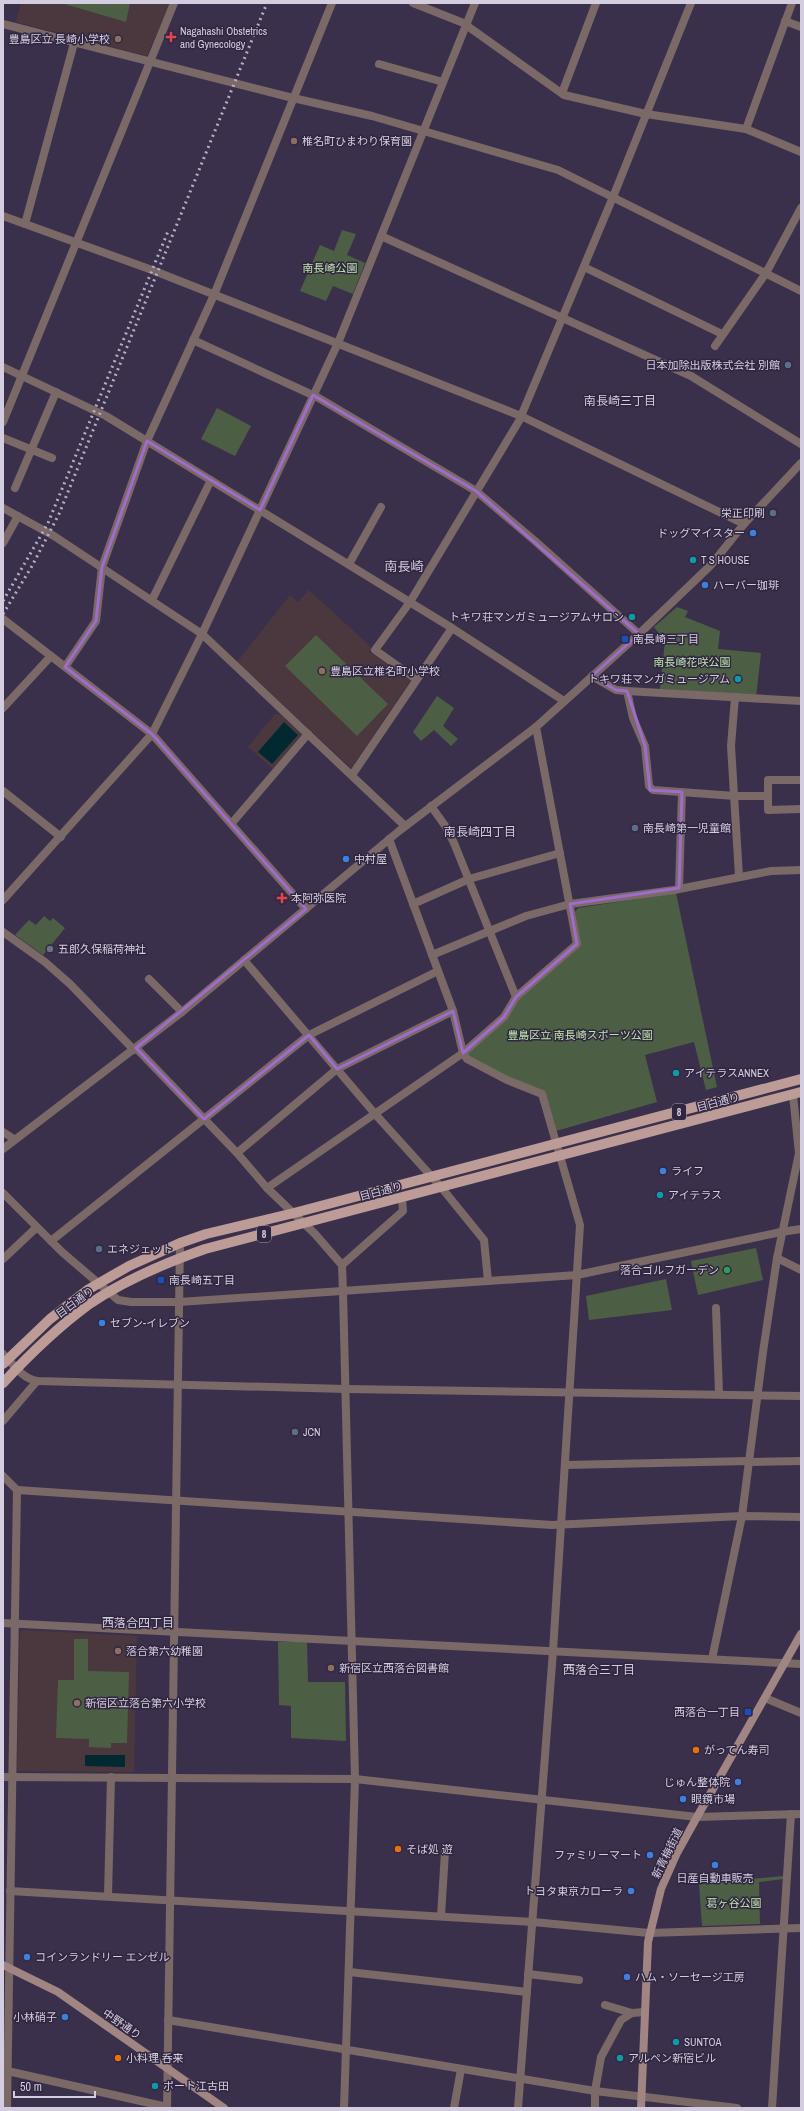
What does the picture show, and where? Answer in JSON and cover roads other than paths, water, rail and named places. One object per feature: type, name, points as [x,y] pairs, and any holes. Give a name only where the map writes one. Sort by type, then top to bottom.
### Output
[{"type":"main road","name":"目白通り","points":[[5,1359],[50,1319],[99,1284],[135,1263],[206,1234],[294,1213],[801,1079]]},
{"type":"main road","name":"目白通り","points":[[3,1383],[16,1369],[88,1305],[158,1266],[205,1249],[797,1094]]},
{"type":"main road","name":"新青梅街道","points":[[641,2108],[644,2012],[649,1933],[662,1889],[677,1853],[801,1634]]},
{"type":"main road","name":"中野通り","points":[[6,1966],[58,1992],[224,2108]]},
{"type":"street","points":[[3,422],[174,3]]},
{"type":"street","points":[[65,667],[96,621],[102,567],[147,441],[214,295],[332,3]]},
{"type":"street","points":[[413,3],[466,25],[562,93],[646,114],[746,130],[801,152]]},
{"type":"street","points":[[3,900],[152,734],[202,634],[338,343],[475,3]]},
{"type":"street","points":[[562,93],[596,3]]},
{"type":"street","points":[[416,679],[375,650],[410,602],[521,416],[613,197],[691,3]]},
{"type":"street","points":[[746,130],[792,3]]},
{"type":"street","points":[[785,22],[801,28]]},
{"type":"street","points":[[3,24],[293,98],[372,116],[558,170],[801,290]]},
{"type":"street","points":[[25,224],[74,42]]},
{"type":"street","points":[[379,64],[443,82]]},
{"type":"street","points":[[715,346],[766,273],[801,208]]},
{"type":"street","points":[[3,216],[77,242],[521,416],[744,524]]},
{"type":"street","points":[[381,236],[691,376],[801,444]]},
{"type":"street","points":[[584,267],[722,334]]},
{"type":"street","points":[[193,340],[313,395],[476,491],[547,551],[639,634]]},
{"type":"street","points":[[3,367],[94,410],[147,441],[452,628],[564,701]]},
{"type":"street","points":[[15,488],[56,392]]},
{"type":"street","points":[[3,438],[52,458]]},
{"type":"street","points":[[3,1149],[182,1012],[405,826],[536,727],[639,634],[711,565],[744,524],[801,463]]},
{"type":"street","points":[[152,600],[211,480]]},
{"type":"street","points":[[348,564],[381,507]]},
{"type":"street","points":[[3,508],[54,536],[202,634],[405,826]]},
{"type":"street","points":[[3,543],[18,516]]},
{"type":"street","points":[[3,619],[152,734],[232,823],[306,909]]},
{"type":"street","points":[[352,775],[452,628]]},
{"type":"street","points":[[3,708],[51,656]]},
{"type":"street","points":[[592,676],[616,690],[801,701]]},
{"type":"street","points":[[627,691],[633,718],[645,746],[649,786],[653,790],[736,796],[768,796]]},
{"type":"street","points":[[735,697],[731,746],[736,796],[739,876]]},
{"type":"street","points":[[268,1188],[376,1115],[486,1035],[504,1017],[516,997],[577,944],[536,727]]},
{"type":"street","points":[[232,823],[308,734]]},
{"type":"street","points":[[801,780],[768,780],[768,810],[801,809]]},
{"type":"street","points":[[3,791],[61,837]]},
{"type":"street","points":[[680,888],[682,792]]},
{"type":"street","points":[[431,806],[446,827],[469,879],[516,997]]},
{"type":"street","points":[[389,839],[453,1011],[463,1053],[467,1059],[506,1080],[542,1094],[580,1225],[562,1524],[518,2108]]},
{"type":"street","points":[[413,904],[469,879],[560,853]]},
{"type":"street","points":[[432,955],[489,930],[526,916],[570,904],[680,888],[771,871],[801,870]]},
{"type":"street","points":[[3,932],[45,962],[70,984],[237,1153],[268,1188],[305,1224],[342,1265],[355,1779],[344,2108]]},
{"type":"street","points":[[244,960],[376,1115],[441,1187],[484,1240],[488,1280]]},
{"type":"street","points":[[51,1241],[309,1035],[438,971]]},
{"type":"street","points":[[149,979],[182,1012]]},
{"type":"street","points":[[237,1153],[337,1069],[453,1011]]},
{"type":"street","points":[[712,1659],[742,1516],[781,1232],[799,1153],[797,1094]]},
{"type":"street","points":[[3,1132],[14,1140]]},
{"type":"street","points":[[3,1193],[51,1241],[99,1284],[118,1300],[131,1302],[179,1302],[577,1275],[801,1229]]},
{"type":"street","points":[[342,1265],[403,1211],[402,1198]]},
{"type":"street","points":[[3,1259],[37,1227]]},
{"type":"street","points":[[5,2070],[167,2107],[180,1244]]},
{"type":"street","points":[[777,1258],[801,1270]]},
{"type":"street","points":[[716,1308],[719,1394]]},
{"type":"street","points":[[5,1359],[30,1380],[38,1381],[346,1389],[801,1396]]},
{"type":"street","points":[[3,1421],[38,1381]]},
{"type":"street","points":[[565,1465],[801,1461]]},
{"type":"street","points":[[3,1476],[17,1490],[562,1524],[742,1516],[801,1517]]},
{"type":"street","points":[[7,2108],[5,2070],[6,1966],[10,1891],[7,1777],[14,1624],[17,1490]]},
{"type":"street","points":[[3,1623],[801,1664]]},
{"type":"street","points":[[765,1698],[801,1713]]},
{"type":"street","points":[[7,1777],[355,1779],[697,1817],[801,1814]]},
{"type":"street","points":[[108,1896],[111,1778]]},
{"type":"street","points":[[772,2108],[791,1814]]},
{"type":"street","points":[[441,1916],[445,1852]]},
{"type":"street","points":[[10,1891],[169,1899],[533,1922],[649,1933],[801,1928]]},
{"type":"street","points":[[349,1972],[527,1992]]},
{"type":"street","points":[[528,1974],[579,1980]]},
{"type":"street","points":[[605,2005],[632,2014]]},
{"type":"street","points":[[595,2108],[595,2091],[601,2057],[621,2020],[632,2014],[644,2012]]},
{"type":"street","points":[[168,2020],[595,2091],[737,2108]]},
{"type":"street","points":[[454,2108],[461,2069]]},
{"type":"railway","points":[[3,614],[32,566],[59,514],[267,3]]},
{"type":"railway","points":[[3,601],[48,523],[169,229]]},
{"type":"place","name":"Nagahashi Obstetrics and Gynecology","points":[[171,37]]},
{"type":"place","name":"豊島区立 長崎小学校","points":[[118,39]]},
{"type":"place","name":"椎名町ひまわり保育園","points":[[294,141]]},
{"type":"place","name":"日本加除出版株式会社 別館","points":[[788,365]]},
{"type":"place","name":"栄正印刷","points":[[773,513]]},
{"type":"place","name":"ドッグマイスター","points":[[753,533]]},
{"type":"place","name":"T S HOUSE","points":[[693,560]]},
{"type":"place","name":"ハーバー珈琲","points":[[705,585]]},
{"type":"place","name":"トキワ荘マンガミュージアムサロン","points":[[632,617]]},
{"type":"place","name":"南長崎三丁目","points":[[625,639]]},
{"type":"place","name":"豊島区立椎名町小学校","points":[[322,671]]},
{"type":"place","name":"トキワ荘マンガミュージアム","points":[[738,679]]},
{"type":"place","name":"南長崎第一児童館","points":[[635,828]]},
{"type":"place","name":"中村屋","points":[[346,859]]},
{"type":"place","name":"本阿弥医院","points":[[282,898]]},
{"type":"place","name":"五郎久保稲荷神社","points":[[50,949]]},
{"type":"place","name":"アイテラスANNEX","points":[[676,1073]]},
{"type":"place","name":"ライフ","points":[[663,1171]]},
{"type":"place","name":"アイテラス","points":[[660,1195]]},
{"type":"place","name":"エネジェット","points":[[99,1249]]},
{"type":"place","name":"落合ゴルフガーデン","points":[[727,1270]]},
{"type":"place","name":"南長崎五丁目","points":[[161,1280]]},
{"type":"place","name":"セブン-イレブン","points":[[102,1323]]},
{"type":"place","name":"JCN","points":[[295,1432]]},
{"type":"place","name":"落合第六幼稚園","points":[[118,1651]]},
{"type":"place","name":"新宿区立西落合図書館","points":[[331,1668]]},
{"type":"place","name":"新宿区立落合第六小学校","points":[[77,1703]]},
{"type":"place","name":"西落合一丁目","points":[[748,1712]]},
{"type":"place","name":"がってん寿司","points":[[696,1750]]},
{"type":"place","name":"じゅん整体院","points":[[738,1782]]},
{"type":"place","name":"眼鏡市場","points":[[683,1799]]},
{"type":"place","name":"そば処 遊","points":[[398,1849]]},
{"type":"place","name":"ファミリーマート","points":[[650,1855]]},
{"type":"place","name":"日産自動車販売","points":[[715,1865]]},
{"type":"place","name":"トヨタ東京カローラ","points":[[631,1891]]},
{"type":"place","name":"コインランドリー エンゼル","points":[[27,1957]]},
{"type":"place","name":"ハム・ソーセージ工房","points":[[627,1977]]},
{"type":"place","name":"小林硝子","points":[[65,2017]]},
{"type":"place","name":"SUNTOA","points":[[676,2042]]},
{"type":"place","name":"小料理 呑来","points":[[118,2058]]},
{"type":"place","name":"アルペン新宿ビル","points":[[620,2058]]},
{"type":"place","name":"ポート江古田","points":[[155,2086]]},
{"type":"district","name":"南長崎三丁目","points":[[620,401]]},
{"type":"district","name":"南長崎","points":[[404,566]]},
{"type":"district","name":"南長崎四丁目","points":[[480,832]]},
{"type":"district","name":"西落合四丁目","points":[[138,1623]]},
{"type":"district","name":"西落合三丁目","points":[[599,1670]]},
{"type":"park label","name":"南長崎公園","points":[[330,268]]},
{"type":"park label","name":"南長崎花咲公園","points":[[692,662]]},
{"type":"park label","name":"豊島区立 南長崎スポーツ公園","points":[[580,1035]]},
{"type":"park label","name":"葛ヶ谷公園","points":[[734,1903]]}]
